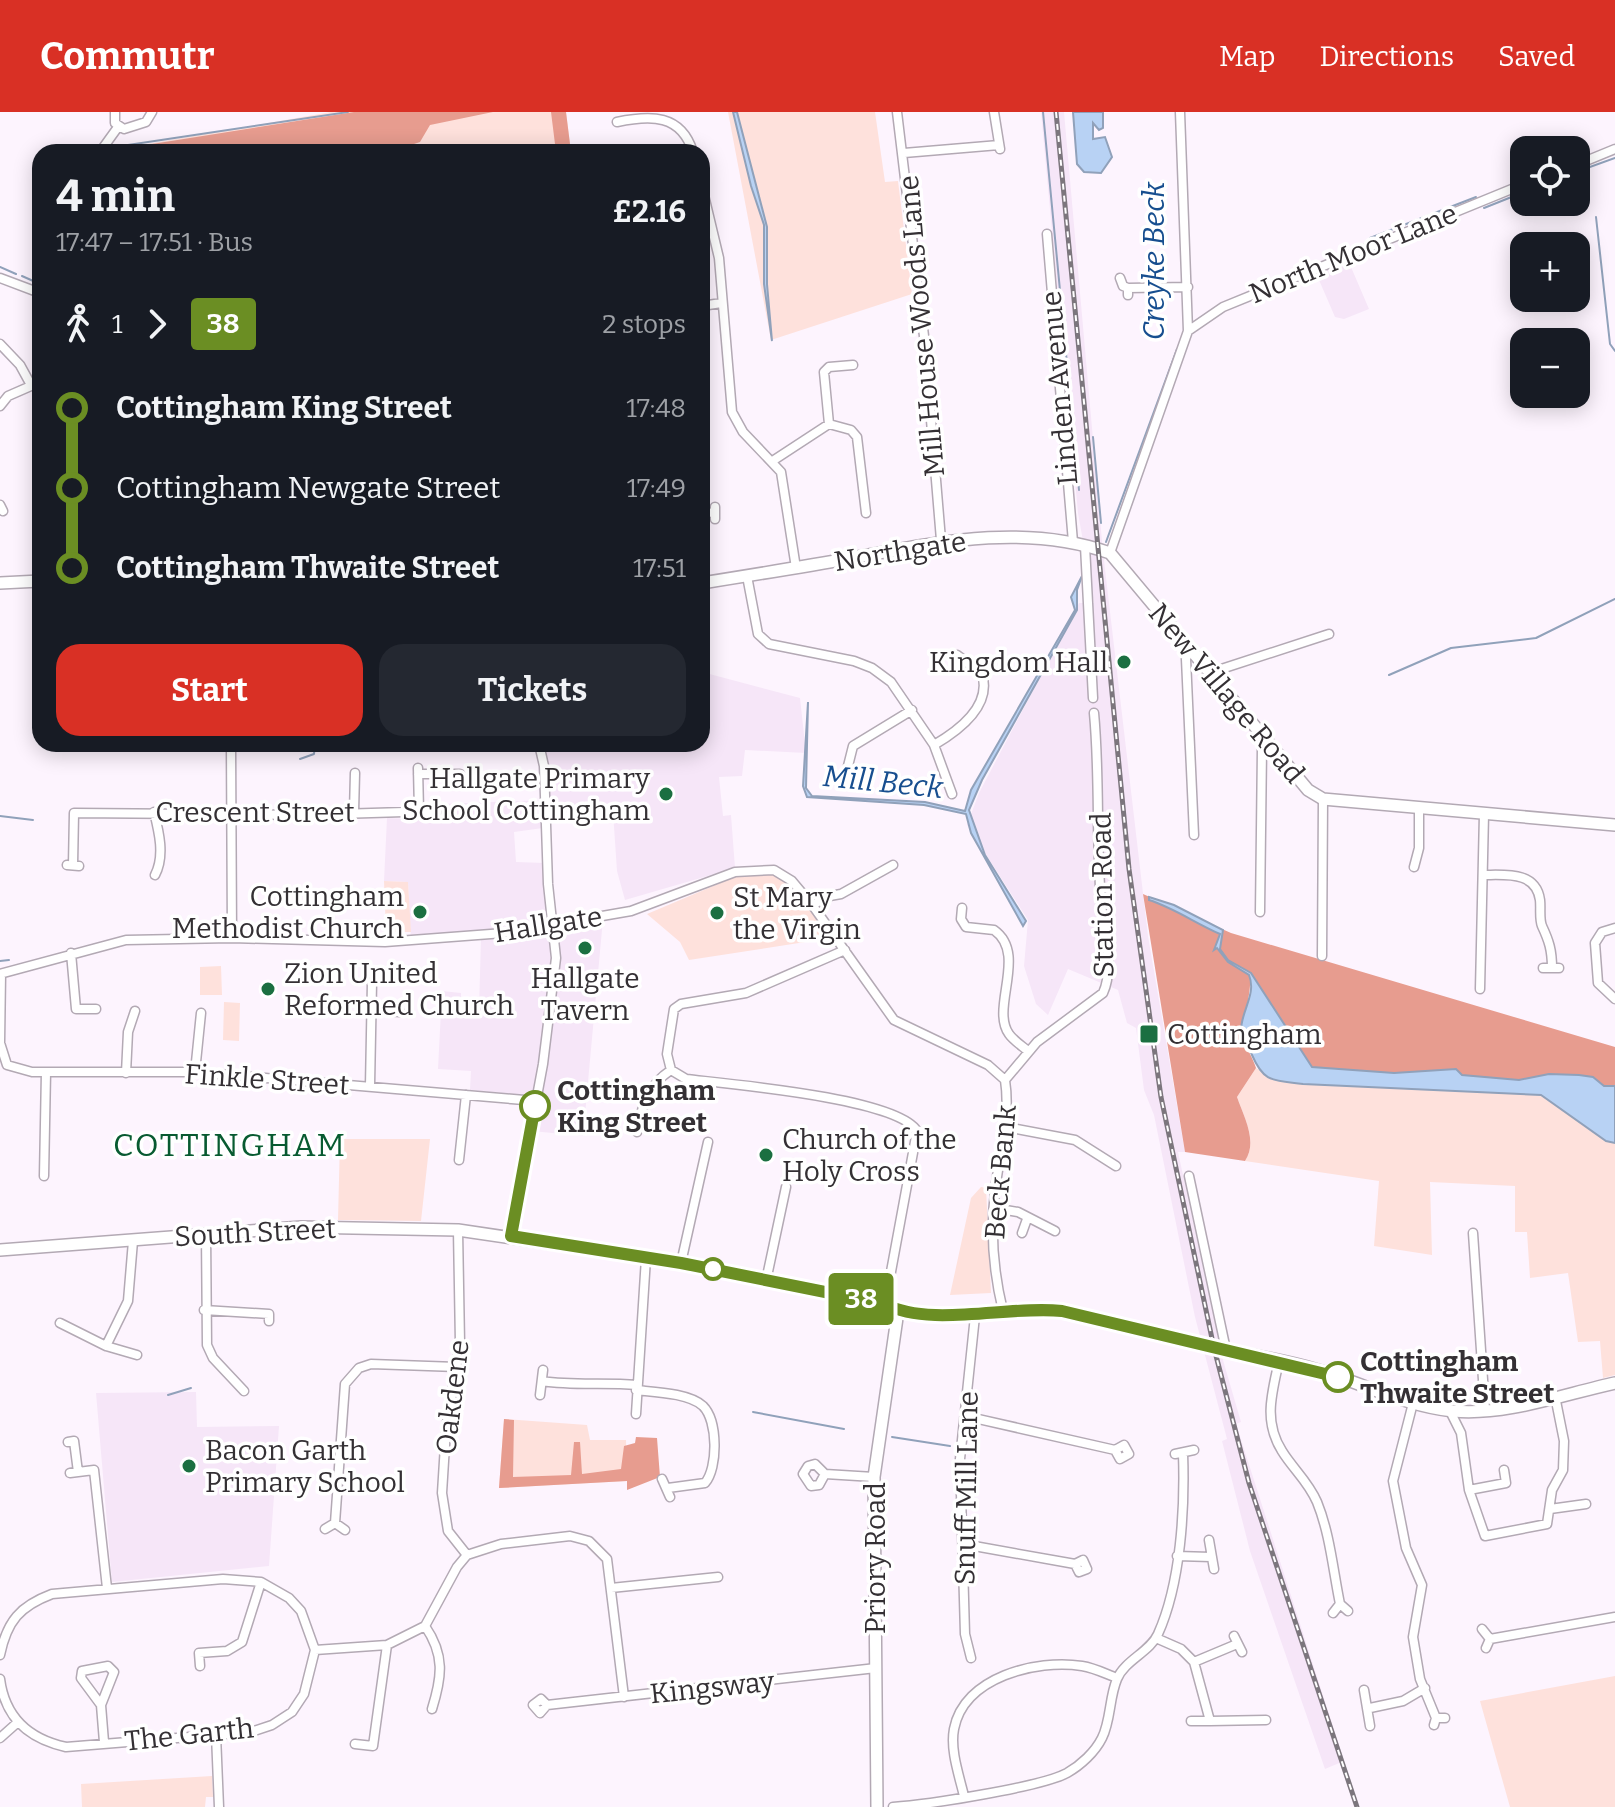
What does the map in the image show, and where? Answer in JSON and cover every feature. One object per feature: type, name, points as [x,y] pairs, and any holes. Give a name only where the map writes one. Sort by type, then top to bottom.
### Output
[{"type":"main road","name":"Northgate","points":[[710,582],[941,540],[1034,537],[1098,548]]},
{"type":"main road","name":"New Village Road","points":[[1098,548],[1110,553],[1308,790],[1323,799],[1615,825]]},
{"type":"main road","points":[[0,583],[32,581]]},
{"type":"main road","name":"South Street","points":[[0,1250],[206,1233],[343,1226],[458,1230],[681,1263],[885,1304],[898,1311]]},
{"type":"main road","points":[[898,1311],[975,1316],[1030,1307],[1062,1311],[1312,1368],[1413,1403],[1450,1411],[1485,1409],[1615,1383]]},
{"type":"main road","name":"Priory Road","points":[[877,1807],[874,1477],[898,1311]]},
{"type":"street","points":[[106,144],[118,127],[115,112]]},
{"type":"street","points":[[118,127],[136,127],[146,122],[152,112]]},
{"type":"street","name":"Mill House Woods Lane","points":[[897,112],[904,153],[941,540]]},
{"type":"street","points":[[904,153],[999,147],[994,112]]},
{"type":"street","points":[[1110,553],[1188,331],[1188,307],[1183,287],[1180,112]]},
{"type":"street","points":[[617,122],[642,117],[663,118],[679,126],[689,144]]},
{"type":"street","points":[[1590,159],[1615,149]]},
{"type":"street","name":"North Moor Lane","points":[[1188,331],[1209,314],[1510,190]]},
{"type":"street","points":[[710,220],[719,258],[732,412],[743,432],[774,460],[785,486],[796,568]]},
{"type":"street","name":"Linden Avenue","points":[[1047,234],[1079,544]]},
{"type":"street","points":[[0,278],[32,290]]},
{"type":"street","points":[[1120,278],[1128,291],[1183,287]]},
{"type":"street","points":[[710,305],[721,303]]},
{"type":"street","points":[[1188,307],[1209,314]]},
{"type":"street","points":[[0,344],[32,379]]},
{"type":"street","points":[[829,424],[824,372],[829,367],[847,362]]},
{"type":"street","points":[[0,406],[8,396],[32,384]]},
{"type":"street","points":[[774,460],[829,424],[851,430],[857,437],[867,507]]},
{"type":"street","points":[[710,513],[715,513]]},
{"type":"street","points":[[1079,544],[1093,698]]},
{"type":"street","points":[[747,576],[758,634],[769,644],[854,661],[872,668],[891,682],[934,745],[952,796]]},
{"type":"street","points":[[1209,673],[1329,634]]},
{"type":"street","points":[[1190,648],[1186,659],[1194,835]]},
{"type":"street","points":[[934,745],[964,725],[984,689],[982,674],[957,655]]},
{"type":"street","points":[[982,674],[991,668]]},
{"type":"street","points":[[846,766],[853,746],[912,710]]},
{"type":"street","name":"Station Road","points":[[1005,1080],[1028,1051],[1103,993],[1109,980],[1101,903],[1100,796],[1094,713]]},
{"type":"street","points":[[1263,906],[1262,748],[1266,739]]},
{"type":"street","points":[[231,752],[232,938]]},
{"type":"street","points":[[511,1236],[536,1101],[556,958],[541,752]]},
{"type":"street","points":[[419,811],[418,771],[460,774]]},
{"type":"street","points":[[354,812],[355,773]]},
{"type":"street","points":[[1322,956],[1323,799]]},
{"type":"street","points":[[1414,867],[1419,848],[1419,808]]},
{"type":"street","name":"Crescent Street","points":[[73,865],[74,813],[437,811]]},
{"type":"street","points":[[154,812],[160,849],[159,867],[155,875]]},
{"type":"street","points":[[1479,989],[1484,814]]},
{"type":"street","points":[[813,906],[824,897],[841,894],[873,873],[883,873],[893,865]]},
{"type":"street","name":"Hallgate","points":[[0,974],[126,940],[232,938],[335,942],[437,939],[552,924],[631,911],[735,872],[774,870],[792,881],[813,906],[894,1020],[988,1065],[1005,1080]]},
{"type":"street","points":[[883,873],[889,881]]},
{"type":"street","points":[[1483,875],[1519,876],[1530,880],[1539,892],[1541,925],[1552,950],[1551,968]]},
{"type":"street","points":[[962,908],[961,919],[966,927],[994,930],[1001,935],[1009,979],[1004,1017],[1007,1033],[1028,1051]]},
{"type":"street","points":[[1615,928],[1602,932],[1595,943],[1598,983],[1615,999]]},
{"type":"street","points":[[845,950],[746,993],[681,1004],[670,1016],[667,1054],[671,1070],[686,1079],[865,1105],[912,1122],[917,1131],[885,1304]]},
{"type":"street","points":[[71,953],[76,1009],[96,1009]]},
{"type":"street","points":[[1007,955],[1018,955]]},
{"type":"street","points":[[0,974],[3,1064]]},
{"type":"street","points":[[370,1086],[372,982]]},
{"type":"street","points":[[371,1010],[400,1012]]},
{"type":"street","points":[[126,1073],[128,1032],[135,1011]]},
{"type":"street","points":[[195,1072],[201,1013]]},
{"type":"street","name":"Finkle Street","points":[[3,1064],[13,1069],[46,1072],[195,1072],[536,1101]]},
{"type":"street","points":[[635,1126],[650,1088],[671,1070]]},
{"type":"street","points":[[44,1176],[46,1072]]},
{"type":"street","name":"Beck Bank","points":[[1003,1311],[991,1237],[1006,1127],[1005,1080]]},
{"type":"street","points":[[459,1160],[466,1095]]},
{"type":"street","points":[[1006,1127],[1075,1140],[1116,1166]]},
{"type":"street","points":[[681,1263],[708,1142]]},
{"type":"street","points":[[1189,1176],[1226,1350]]},
{"type":"street","points":[[766,1281],[786,1187]]},
{"type":"street","points":[[994,1208],[1018,1212],[1055,1231]]},
{"type":"street","points":[[1022,1233],[1027,1219]]},
{"type":"street","name":"Oakdene","points":[[458,1230],[461,1330],[446,1429],[442,1493],[448,1531],[467,1555]]},
{"type":"street","points":[[206,1233],[204,1310],[207,1345],[213,1358],[240,1381],[244,1391]]},
{"type":"street","points":[[1473,1233],[1485,1409]]},
{"type":"street","points":[[106,1346],[128,1301],[133,1241]]},
{"type":"street","points":[[636,1414],[646,1258]]},
{"type":"street","points":[[204,1310],[269,1314],[269,1321]]},
{"type":"street","name":"Snuff Mill Lane","points":[[971,1658],[965,1634],[960,1459],[975,1316]]},
{"type":"street","points":[[65,1324],[125,1358],[137,1355]]},
{"type":"street","points":[[1279,1361],[1269,1411],[1271,1426],[1282,1452],[1304,1476],[1316,1499],[1340,1604],[1348,1611]]},
{"type":"street","points":[[335,1523],[345,1384],[359,1368],[371,1364],[457,1367]]},
{"type":"street","points":[[540,1395],[543,1370]]},
{"type":"street","points":[[542,1381],[580,1387],[609,1382],[702,1405],[715,1446],[711,1476],[705,1483],[669,1493],[662,1479]]},
{"type":"street","points":[[1450,1411],[1461,1433],[1469,1490],[1485,1536],[1547,1524],[1563,1456],[1555,1396]]},
{"type":"street","points":[[1413,1403],[1393,1481],[1406,1548],[1422,1585],[1413,1637],[1425,1688],[1438,1721]]},
{"type":"street","points":[[965,1416],[1115,1450]]},
{"type":"street","points":[[68,1442],[74,1441],[74,1472],[94,1470],[107,1588]]},
{"type":"street","points":[[893,1807],[964,1796],[1066,1774],[1090,1756],[1102,1738],[1117,1678],[1156,1638],[1177,1556],[1184,1492],[1179,1454],[1194,1450]]},
{"type":"street","points":[[1469,1490],[1506,1483],[1504,1470]]},
{"type":"street","points":[[825,1474],[874,1477]]},
{"type":"street","points":[[1550,1509],[1586,1506]]},
{"type":"street","points":[[325,1529],[335,1523]]},
{"type":"street","points":[[335,1523],[345,1530]]},
{"type":"street","points":[[0,1655],[5,1630],[29,1603],[52,1594],[223,1579],[261,1582],[289,1598],[301,1611],[315,1650],[387,1645],[425,1626],[457,1567],[467,1555],[501,1544],[570,1536],[589,1541],[607,1559],[624,1697]]},
{"type":"street","points":[[1209,1540],[1214,1569]]},
{"type":"street","points":[[963,1544],[1075,1564]]},
{"type":"street","points":[[1177,1556],[1211,1557]]},
{"type":"street","points":[[611,1588],[718,1577]]},
{"type":"street","points":[[200,1666],[199,1653],[227,1651],[242,1642],[261,1582]]},
{"type":"street","points":[[1333,1613],[1340,1604]]},
{"type":"street","points":[[1482,1629],[1488,1643],[1615,1617]]},
{"type":"street","points":[[425,1626],[437,1643],[441,1667],[430,1712]]},
{"type":"street","points":[[1156,1638],[1181,1649],[1194,1662],[1210,1721]]},
{"type":"street","points":[[1194,1662],[1238,1644]]},
{"type":"street","points":[[355,1744],[373,1746],[387,1645]]},
{"type":"street","name":"The Garth","points":[[18,1722],[43,1742],[66,1747],[251,1732],[292,1712],[308,1684],[315,1650]]},
{"type":"street","points":[[964,1796],[955,1759],[953,1731],[960,1708],[973,1693],[1014,1673],[1060,1665],[1082,1666],[1117,1678]]},
{"type":"street","points":[[101,1705],[81,1678],[82,1671],[89,1667],[108,1666],[114,1672],[101,1705],[104,1742]]},
{"type":"street","name":"Kingsway","points":[[547,1705],[876,1668]]},
{"type":"street","points":[[0,1679],[4,1703],[18,1722],[0,1738]]},
{"type":"street","points":[[1370,1708],[1403,1701],[1425,1688]]},
{"type":"street","points":[[1364,1690],[1370,1708],[1370,1726]]},
{"type":"street","points":[[1191,1721],[1266,1720]]},
{"type":"street","points":[[216,1735],[219,1807]]},
{"type":"shaded area","points":[[331,112],[566,112],[570,144],[148,144]]},
{"type":"shaded area","points":[[354,112],[493,112],[430,125],[420,142],[414,144],[152,144]]},
{"type":"shaded area","points":[[551,112],[566,112],[570,144],[555,144]]},
{"type":"shaded area","points":[[728,112],[875,112],[885,182],[898,181],[912,294],[771,340]]},
{"type":"shaded area","points":[[1041,112],[1064,112],[1103,552],[1148,936],[1185,1152],[1178,1152],[1223,1360],[1241,1422],[1236,1424],[1344,1761],[1325,1769],[1250,1551],[1222,1441],[1227,1439],[1195,1317],[1154,1115],[1144,1090],[1136,1028],[1127,1023],[1118,990],[1068,969],[1048,1015],[1036,1004],[1024,966],[1028,920],[967,825],[979,793],[1079,603],[1094,603],[1078,513]]},
{"type":"shaded area","points":[[1348,260],[1369,309],[1344,319],[1335,317],[1316,273]]},
{"type":"shaded area","points":[[710,674],[800,698],[806,753],[745,750],[742,776],[719,777],[723,816],[731,815],[735,868],[625,900],[617,871],[613,812],[543,813],[543,828],[514,832],[516,862],[545,863],[551,928],[603,919],[583,1136],[532,1131],[536,1096],[470,1090],[471,1071],[438,1069],[442,991],[461,993],[461,1009],[479,1010],[481,938],[444,943],[411,941],[408,882],[384,881],[387,818],[442,820],[442,804],[543,800],[541,752],[710,752]]},
{"type":"shaded area","points":[[774,874],[790,885],[831,938],[689,960],[680,942],[647,914],[737,876]]},
{"type":"shaded area","points":[[384,881],[408,882],[411,932],[386,932]]},
{"type":"shaded area","points":[[1143,894],[1231,933],[1615,1047],[1615,1086],[1604,1086],[1593,1077],[1549,1074],[1519,1080],[1462,1075],[1452,1069],[1394,1073],[1312,1067],[1250,974],[1244,1038],[1256,1068],[1237,1097],[1250,1138],[1249,1154],[1245,1161],[1185,1152]]},
{"type":"shaded area","points":[[221,966],[222,995],[200,995],[200,967]]},
{"type":"shaded area","points":[[224,1002],[240,1003],[239,1041],[223,1040]]},
{"type":"shaded area","points":[[1256,1068],[1277,1081],[1303,1084],[1541,1095],[1606,1141],[1615,1143],[1615,1375],[1603,1378],[1600,1341],[1578,1342],[1568,1273],[1530,1278],[1527,1232],[1515,1232],[1515,1186],[1430,1182],[1432,1255],[1374,1246],[1379,1181],[1245,1161],[1249,1154],[1250,1138],[1237,1097]]},
{"type":"shaded area","points":[[340,1139],[430,1139],[421,1221],[338,1220]]},
{"type":"shaded area","points":[[981,1187],[986,1188],[991,1293],[950,1295],[971,1198]]},
{"type":"shaded area","name":"Bacon Garth Primary School","points":[[196,1392],[197,1427],[279,1426],[269,1566],[112,1582],[96,1393]]},
{"type":"shaded area","points":[[504,1419],[587,1425],[590,1440],[626,1440],[627,1481],[499,1488]]},
{"type":"shaded area","points":[[504,1419],[514,1420],[513,1477],[571,1475],[574,1442],[580,1442],[582,1474],[621,1469],[624,1446],[635,1443],[636,1437],[657,1438],[660,1477],[627,1490],[627,1481],[499,1488]]},
{"type":"shaded area","points":[[1615,1676],[1615,1807],[1510,1807],[1480,1701]]},
{"type":"shaded area","points":[[212,1776],[213,1797],[206,1797],[205,1807],[82,1807],[81,1784]]},
{"type":"water","points":[[733,112],[737,112],[767,227],[767,284],[772,341],[764,284],[764,225]]},
{"type":"water","points":[[1073,112],[1103,112],[1103,128],[1099,130],[1093,123],[1093,139],[1105,137],[1112,157],[1101,173],[1084,172],[1077,164]]},
{"type":"water","points":[[1082,576],[1077,590],[1077,610],[982,780],[969,810],[985,855],[1026,921],[1023,926],[971,833],[966,814],[924,805],[807,797],[803,786],[808,702],[806,788],[812,796],[925,802],[965,811],[971,790],[1075,610],[1071,597]]},
{"type":"water","points":[[1149,897],[1174,905],[1223,930],[1220,949],[1228,960],[1251,973],[1312,1067],[1394,1073],[1456,1069],[1462,1075],[1519,1080],[1549,1074],[1593,1077],[1604,1086],[1615,1086],[1615,1143],[1606,1141],[1541,1095],[1303,1084],[1271,1078],[1256,1064],[1242,1035],[1241,1025],[1251,990],[1249,975],[1228,962],[1217,948],[1214,950],[1220,934],[1149,900]]},
{"type":"waterway","points":[[135,144],[348,112]]},
{"type":"waterway","points":[[1043,112],[1079,490]]},
{"type":"waterway","points":[[1590,167],[1615,158]]},
{"type":"waterway","points":[[1370,238],[1476,197]]},
{"type":"waterway","points":[[1484,208],[1510,198]]},
{"type":"waterway","points":[[1596,217],[1610,344],[1615,351]]},
{"type":"waterway","points":[[0,267],[16,274]]},
{"type":"waterway","points":[[22,276],[32,280]]},
{"type":"waterway","name":"Creyke Beck","points":[[1106,542],[1177,349]]},
{"type":"waterway","points":[[1093,437],[1101,523]]},
{"type":"waterway","points":[[1389,675],[1451,648],[1536,638],[1615,599]]},
{"type":"waterway","points":[[300,759],[314,752]]},
{"type":"waterway","points":[[0,816],[33,820]]},
{"type":"waterway","points":[[0,961],[9,960]]},
{"type":"waterway","points":[[168,1395],[191,1388]]},
{"type":"waterway","points":[[753,1412],[844,1429]]},
{"type":"waterway","points":[[892,1437],[950,1446]]},
{"type":"railway","points":[[1056,112],[1129,869],[1161,1097],[1214,1348],[1249,1483],[1357,1807]]},
{"type":"bus line","name":"38","points":[[535,1106],[511,1236],[688,1264],[885,1304],[898,1311],[975,1316],[1030,1307],[1062,1311],[1201,1346],[1312,1368],[1338,1377]]},
{"type":"place","name":"Kingdom Hall","points":[[1124,662]]},
{"type":"place","name":"Hallgate Primary School Cottingham","points":[[666,794]]},
{"type":"place","name":"Cottingham Methodist Church","points":[[420,912]]},
{"type":"place","name":"St Mary the Virgin","points":[[717,913]]},
{"type":"place","name":"Hallgate Tavern","points":[[585,948]]},
{"type":"place","name":"Zion United Reformed Church","points":[[268,989]]},
{"type":"place","name":"Cottingham","points":[[1149,1034]]},
{"type":"place","name":"Cottingham King Street","points":[[535,1106]]},
{"type":"place","name":"Church of the Holy Cross","points":[[766,1155]]},
{"type":"place","name":"Cottingham Thwaite Street","points":[[1338,1377]]},
{"type":"place","name":"Bacon Garth Primary School","points":[[189,1466]]},
{"type":"district","name":"COTTINGHAM","points":[[230,1145]]},
{"type":"water label","name":"Mill Beck","points":[[883,782]]}]
